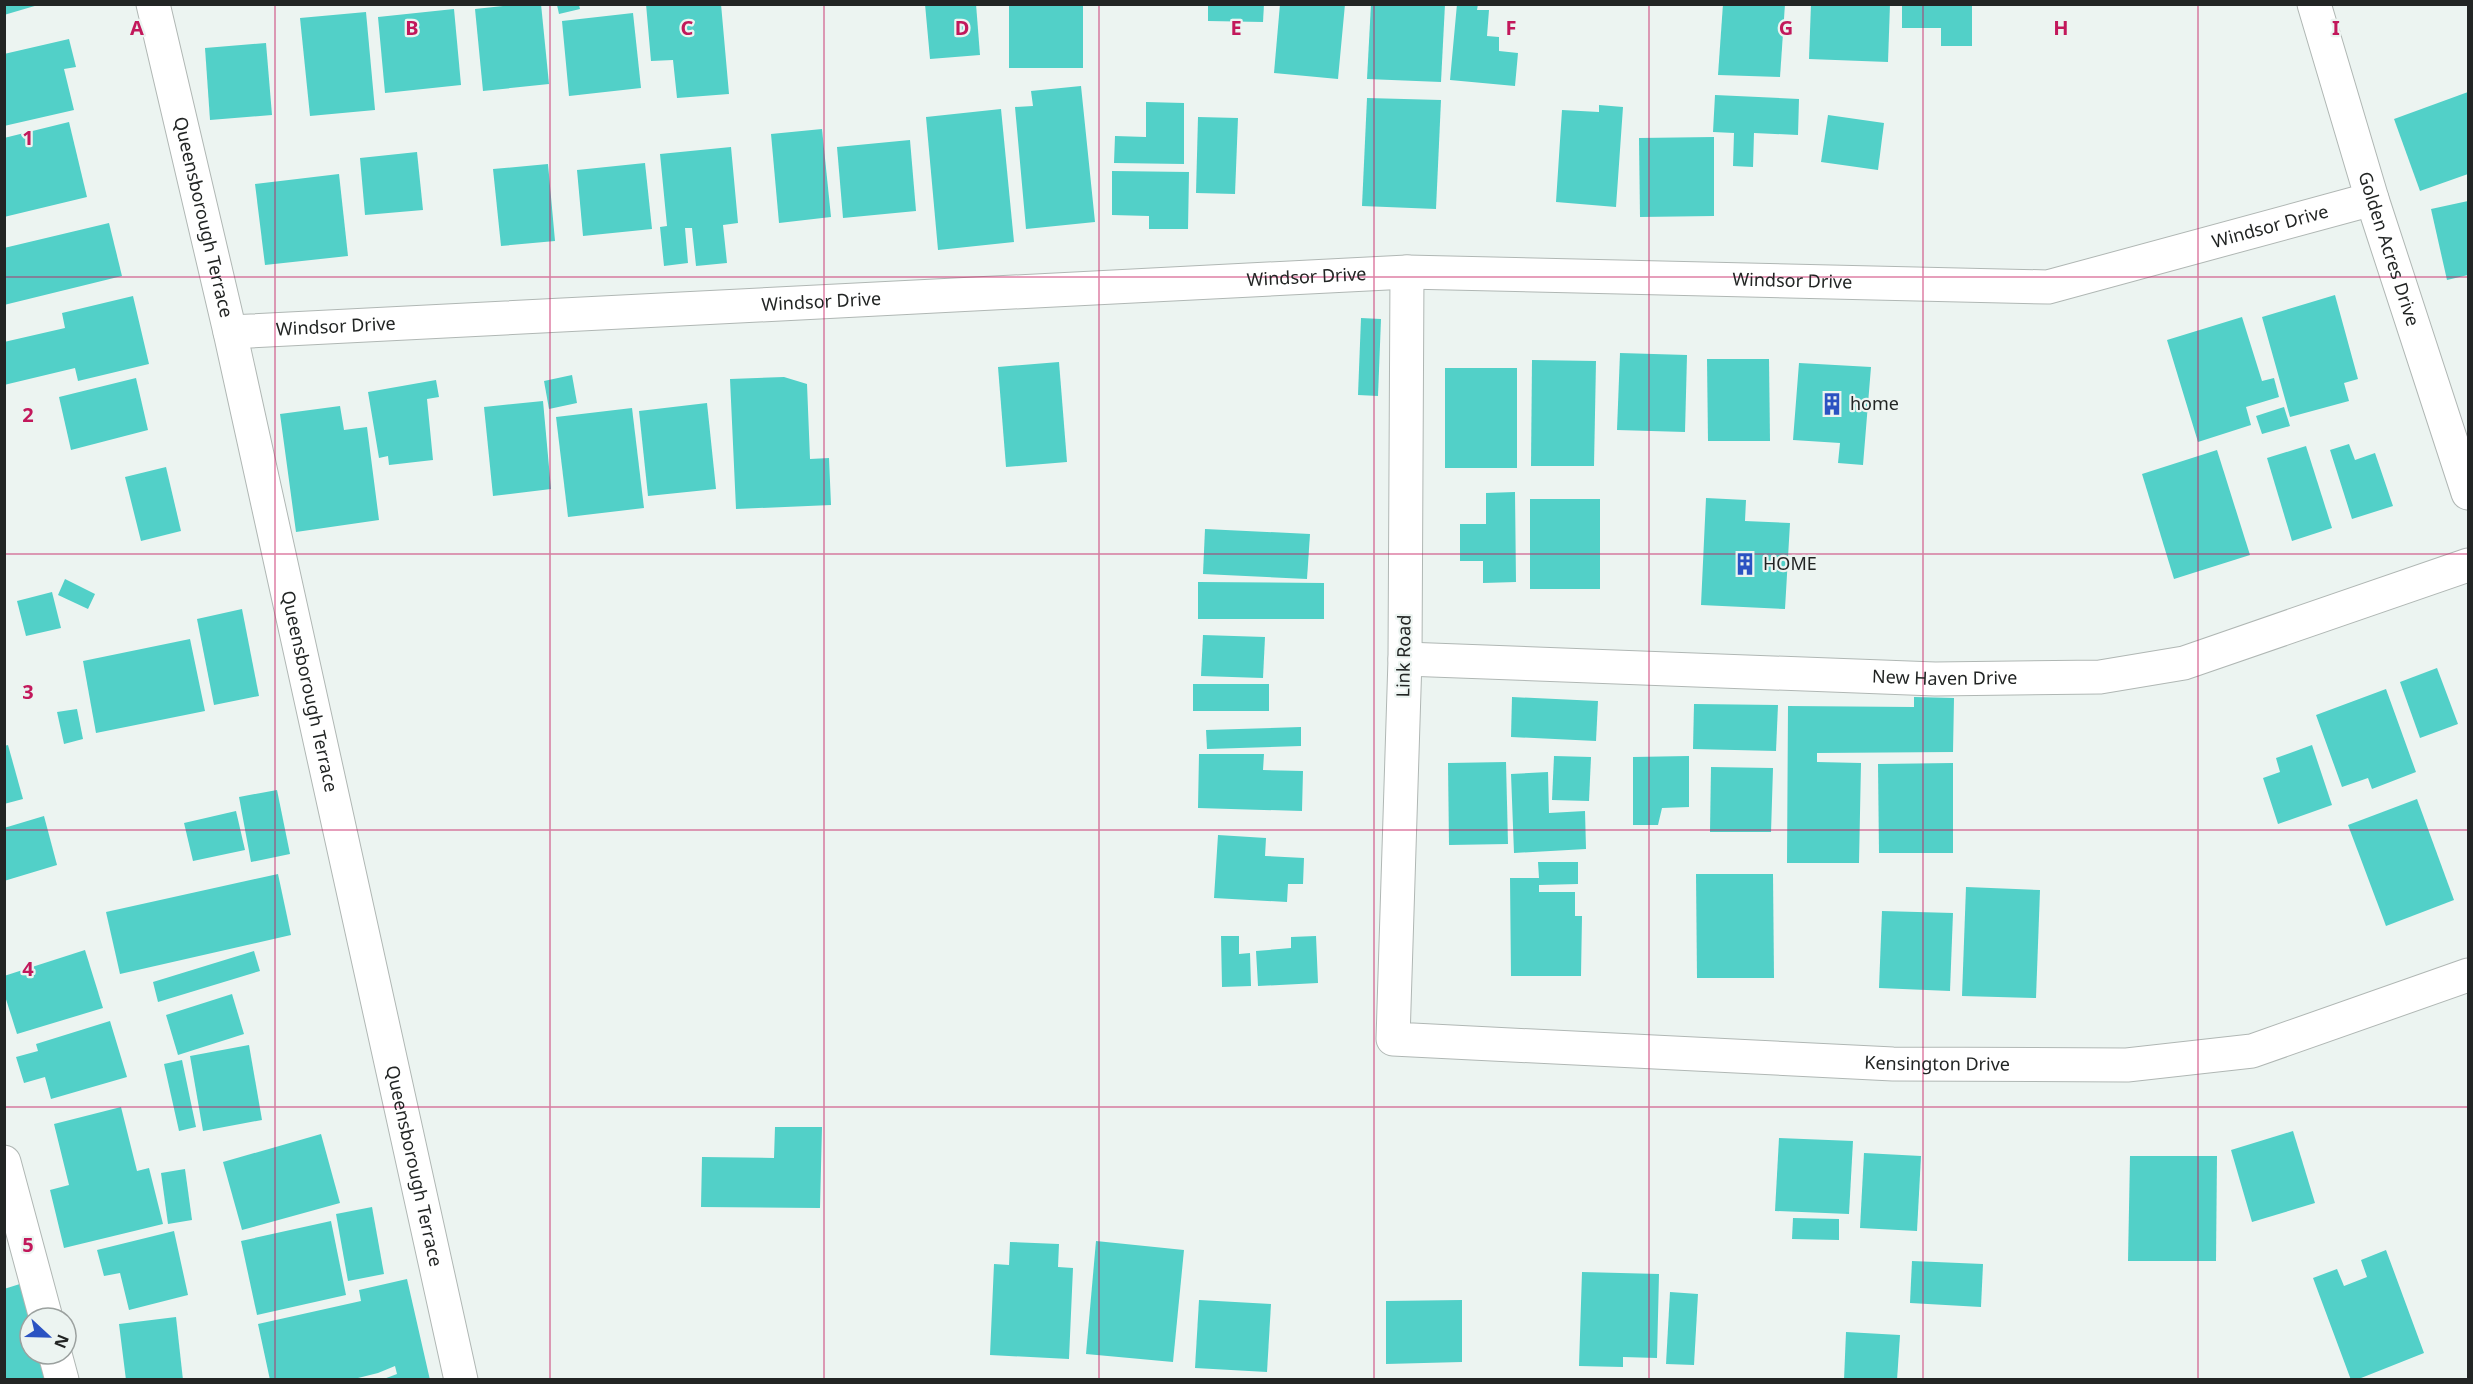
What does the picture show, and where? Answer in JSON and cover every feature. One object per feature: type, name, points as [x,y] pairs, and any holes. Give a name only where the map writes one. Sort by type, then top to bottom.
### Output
[{"type":"street","name":"Queensborough Terrace","points":[[153,4],[230,332],[461,1380]]},
{"type":"street","name":"Golden Acres Drive","points":[[2314,4],[2372,199],[2469,493]]},
{"type":"street","name":"Windsor Drive","points":[[230,332],[1407,273],[2048,286],[2372,199]]},
{"type":"street","name":"Link Road","points":[[1393,1039],[1405,659],[1407,273]]},
{"type":"street","name":"New Haven Drive","points":[[1405,659],[1935,679],[2100,677],[2184,663],[2469,565]]},
{"type":"street","name":"Kensington Drive","points":[[1393,1039],[1893,1064],[2127,1065],[2252,1051],[2469,975]]},
{"type":"street","points":[[4,1162],[13,1228],[42,1306]]},
{"type":"building","points":[[4,4],[38,4],[38,5],[4,15]]},
{"type":"building","points":[[541,4],[549,84],[483,91],[475,9]]},
{"type":"building","points":[[646,4],[721,4],[729,94],[677,98],[673,60],[651,61]]},
{"type":"building","points":[[925,4],[976,4],[980,55],[930,59]]},
{"type":"building","points":[[1009,4],[1083,4],[1083,68],[1009,68]]},
{"type":"building","points":[[1208,4],[1264,4],[1263,22],[1208,21]]},
{"type":"building","points":[[1280,4],[1345,4],[1338,79],[1274,73]]},
{"type":"building","points":[[1371,4],[1445,4],[1441,82],[1367,79]]},
{"type":"building","points":[[1457,4],[1478,4],[1477,10],[1489,10],[1487,36],[1499,37],[1499,51],[1518,53],[1515,86],[1450,80]]},
{"type":"building","points":[[1723,4],[1785,4],[1780,77],[1718,75]]},
{"type":"building","points":[[1811,4],[1890,4],[1888,62],[1809,59]]},
{"type":"building","points":[[1902,4],[1972,4],[1972,46],[1941,46],[1941,28],[1902,28]]},
{"type":"building","points":[[557,5],[579,5],[580,9],[559,14]]},
{"type":"building","points":[[454,9],[461,85],[385,93],[378,17]]},
{"type":"building","points":[[366,12],[375,110],[310,116],[300,18]]},
{"type":"building","points":[[633,13],[641,88],[569,96],[562,21]]},
{"type":"building","points":[[69,39],[76,67],[64,69],[74,110],[4,126],[4,54]]},
{"type":"building","points":[[266,43],[272,115],[210,120],[205,48]]},
{"type":"building","points":[[1081,86],[1095,222],[1026,229],[1015,107],[1033,106],[1031,91]]},
{"type":"building","points":[[2468,92],[2468,174],[2420,191],[2394,119]]},
{"type":"building","points":[[1715,95],[1799,99],[1798,135],[1754,133],[1753,167],[1733,166],[1734,133],[1713,132]]},
{"type":"building","points":[[1367,98],[1441,100],[1436,209],[1362,206]]},
{"type":"building","points":[[1146,102],[1184,103],[1184,164],[1114,163],[1115,136],[1146,137]]},
{"type":"building","points":[[1599,105],[1623,107],[1616,207],[1556,202],[1562,110],[1599,112]]},
{"type":"building","points":[[1001,109],[1014,242],[938,250],[926,117]]},
{"type":"building","points":[[1828,115],[1884,123],[1878,170],[1821,162]]},
{"type":"building","points":[[1198,117],[1238,118],[1235,194],[1196,193]]},
{"type":"building","points":[[69,122],[87,197],[4,217],[4,138]]},
{"type":"building","points":[[822,129],[831,217],[779,223],[771,134]]},
{"type":"building","points":[[1714,137],[1714,216],[1640,217],[1639,138]]},
{"type":"building","points":[[910,140],[916,211],[843,218],[837,147]]},
{"type":"building","points":[[731,147],[738,223],[723,225],[727,263],[696,266],[692,228],[685,228],[688,263],[664,266],[660,227],[667,226],[660,154]]},
{"type":"building","points":[[417,152],[423,210],[365,215],[360,158]]},
{"type":"building","points":[[645,163],[652,229],[583,236],[577,170]]},
{"type":"building","points":[[548,164],[555,241],[501,246],[493,169]]},
{"type":"building","points":[[1112,171],[1189,172],[1188,229],[1149,229],[1149,216],[1112,215]]},
{"type":"building","points":[[339,174],[348,256],[265,265],[255,184]]},
{"type":"building","points":[[2468,201],[2468,275],[2447,280],[2431,209]]},
{"type":"building","points":[[109,223],[122,276],[4,305],[4,248]]},
{"type":"building","points":[[2335,295],[2358,379],[2344,383],[2349,401],[2290,417],[2262,317]]},
{"type":"building","points":[[133,296],[149,364],[78,381],[75,368],[4,385],[4,342],[65,328],[62,313]]},
{"type":"building","points":[[2242,317],[2262,381],[2274,378],[2279,397],[2246,407],[2251,425],[2198,442],[2167,340]]},
{"type":"building","points":[[1361,318],[1381,319],[1378,396],[1358,395]]},
{"type":"building","points":[[1620,353],[1687,355],[1685,432],[1617,430]]},
{"type":"building","points":[[1707,359],[1769,359],[1770,441],[1708,441]]},
{"type":"building","points":[[1532,360],[1596,361],[1594,466],[1531,466]]},
{"type":"building","points":[[1059,362],[1067,462],[1006,467],[998,367]]},
{"type":"building","name":"home","points":[[1799,363],[1871,367],[1863,465],[1838,463],[1840,443],[1793,440]]},
{"type":"building","points":[[1445,368],[1517,368],[1517,468],[1445,468]]},
{"type":"building","points":[[572,375],[577,403],[549,409],[544,381]]},
{"type":"building","points":[[784,377],[807,384],[810,459],[829,458],[831,505],[736,509],[730,379]]},
{"type":"building","points":[[136,378],[148,430],[71,450],[59,397]]},
{"type":"building","points":[[436,380],[439,397],[427,399],[433,460],[389,465],[388,456],[379,458],[368,392]]},
{"type":"building","points":[[543,401],[551,489],[493,496],[484,407]]},
{"type":"building","points":[[707,403],[716,489],[648,496],[639,411]]},
{"type":"building","points":[[340,406],[344,430],[367,427],[379,520],[296,532],[280,414]]},
{"type":"building","points":[[2284,407],[2290,426],[2262,434],[2256,416]]},
{"type":"building","points":[[632,408],[644,508],[568,517],[556,417]]},
{"type":"building","points":[[2349,444],[2355,460],[2375,453],[2393,506],[2352,519],[2330,450]]},
{"type":"building","points":[[2306,446],[2332,528],[2292,541],[2267,458]]},
{"type":"building","points":[[2217,450],[2250,555],[2174,579],[2142,474]]},
{"type":"building","points":[[166,467],[181,531],[141,541],[125,477]]},
{"type":"building","points":[[1515,492],[1516,582],[1483,583],[1483,561],[1460,561],[1460,524],[1486,524],[1486,493]]},
{"type":"building","name":"HOME","points":[[1706,498],[1746,500],[1745,521],[1790,523],[1785,609],[1701,605]]},
{"type":"building","points":[[1530,499],[1600,499],[1600,589],[1530,589]]},
{"type":"building","points":[[1205,529],[1310,534],[1307,579],[1203,574]]},
{"type":"building","points":[[65,579],[95,594],[88,609],[58,595]]},
{"type":"building","points":[[1198,582],[1324,583],[1324,619],[1198,619]]},
{"type":"building","points":[[52,592],[61,628],[26,636],[17,601]]},
{"type":"building","points":[[242,609],[259,696],[214,705],[197,619]]},
{"type":"building","points":[[1203,635],[1265,637],[1263,678],[1201,676]]},
{"type":"building","points":[[190,639],[205,711],[96,733],[83,661]]},
{"type":"building","points":[[2437,668],[2458,724],[2420,738],[2400,682]]},
{"type":"building","points":[[1193,684],[1269,684],[1269,711],[1193,711]]},
{"type":"building","points":[[2386,689],[2416,772],[2372,789],[2368,778],[2342,787],[2316,715]]},
{"type":"building","points":[[1512,697],[1598,701],[1596,741],[1511,737]]},
{"type":"building","points":[[1914,697],[1954,698],[1953,752],[1817,753],[1817,762],[1861,763],[1859,863],[1787,863],[1788,706],[1914,707]]},
{"type":"building","points":[[1694,704],[1778,705],[1776,751],[1693,749]]},
{"type":"building","points":[[77,709],[83,739],[64,744],[57,712]]},
{"type":"building","points":[[1301,727],[1301,746],[1207,749],[1206,730]]},
{"type":"building","points":[[8,745],[23,799],[4,804],[4,746]]},
{"type":"building","points":[[2312,745],[2332,805],[2278,824],[2263,778],[2280,772],[2276,758]]},
{"type":"building","points":[[1199,754],[1264,754],[1263,770],[1303,771],[1302,811],[1198,808]]},
{"type":"building","points":[[1554,756],[1591,757],[1589,801],[1552,800]]},
{"type":"building","points":[[1689,756],[1689,807],[1662,808],[1658,825],[1633,825],[1633,757]]},
{"type":"building","points":[[1506,762],[1508,844],[1449,845],[1448,763]]},
{"type":"building","points":[[1953,763],[1953,853],[1879,853],[1878,764]]},
{"type":"building","points":[[1711,767],[1773,768],[1771,832],[1710,832]]},
{"type":"building","points":[[1548,772],[1549,813],[1585,811],[1586,849],[1514,853],[1511,774]]},
{"type":"building","points":[[277,790],[290,854],[251,862],[239,797]]},
{"type":"building","points":[[2417,799],[2454,900],[2386,926],[2348,825]]},
{"type":"building","points":[[236,811],[245,850],[193,861],[184,823]]},
{"type":"building","points":[[44,816],[57,865],[4,881],[4,828]]},
{"type":"building","points":[[1218,835],[1266,838],[1265,856],[1304,858],[1303,884],[1288,884],[1287,902],[1214,898]]},
{"type":"building","points":[[1538,862],[1578,862],[1578,884],[1539,885],[1539,892],[1575,892],[1575,916],[1582,916],[1581,976],[1511,976],[1510,878],[1539,878]]},
{"type":"building","points":[[278,874],[291,935],[120,974],[106,912]]},
{"type":"building","points":[[1696,874],[1773,874],[1774,978],[1697,978]]},
{"type":"building","points":[[1966,887],[2040,890],[2036,998],[1962,996]]},
{"type":"building","points":[[1882,911],[1953,913],[1950,991],[1879,988]]},
{"type":"building","points":[[1221,936],[1239,936],[1239,954],[1250,953],[1251,986],[1222,987]]},
{"type":"building","points":[[1316,936],[1318,983],[1258,986],[1256,951],[1291,948],[1291,937]]},
{"type":"building","points":[[85,950],[103,1008],[17,1034],[4,993],[4,976]]},
{"type":"building","points":[[254,951],[260,971],[158,1002],[153,982]]},
{"type":"building","points":[[232,994],[244,1034],[178,1055],[166,1015]]},
{"type":"building","points":[[110,1021],[127,1077],[51,1099],[45,1077],[24,1083],[16,1057],[38,1051],[36,1044]]},
{"type":"building","points":[[249,1045],[262,1120],[203,1131],[190,1056]]},
{"type":"building","points":[[182,1060],[196,1127],[179,1131],[164,1064]]},
{"type":"building","points":[[121,1107],[137,1171],[149,1168],[163,1224],[64,1248],[50,1190],[69,1185],[54,1124]]},
{"type":"building","points":[[775,1127],[822,1127],[820,1208],[701,1207],[702,1157],[774,1158]]},
{"type":"building","points":[[2293,1131],[2315,1203],[2252,1222],[2231,1150]]},
{"type":"building","points":[[321,1134],[340,1203],[242,1230],[223,1162]]},
{"type":"building","points":[[1779,1138],[1853,1141],[1849,1214],[1775,1211]]},
{"type":"building","points":[[1864,1153],[1921,1156],[1917,1231],[1860,1228]]},
{"type":"building","points":[[2130,1156],[2217,1156],[2216,1261],[2128,1261]]},
{"type":"building","points":[[185,1169],[192,1220],[168,1224],[161,1173]]},
{"type":"building","points":[[372,1207],[384,1274],[348,1281],[336,1214]]},
{"type":"building","points":[[1793,1218],[1839,1219],[1839,1240],[1792,1239]]},
{"type":"building","points":[[331,1221],[346,1295],[257,1315],[241,1241]]},
{"type":"building","points":[[174,1231],[188,1295],[129,1310],[120,1273],[104,1276],[97,1250]]},
{"type":"building","points":[[1096,1241],[1184,1250],[1173,1362],[1086,1354]]},
{"type":"building","points":[[1010,1242],[1059,1244],[1058,1267],[1073,1268],[1069,1359],[990,1355],[994,1264],[1009,1265]]},
{"type":"building","points":[[2386,1250],[2424,1353],[2351,1380],[2313,1278],[2337,1269],[2344,1286],[2367,1277],[2361,1260]]},
{"type":"building","points":[[1912,1261],[1983,1264],[1981,1307],[1910,1303]]},
{"type":"building","points":[[1582,1272],[1659,1274],[1657,1358],[1623,1357],[1623,1367],[1579,1366]]},
{"type":"building","points":[[407,1279],[430,1380],[381,1380],[397,1374],[395,1366],[350,1380],[270,1380],[258,1324],[361,1301],[359,1290]]},
{"type":"building","points":[[23,1283],[28,1306],[18,1306],[18,1366],[43,1366],[45,1380],[4,1380],[4,1289]]},
{"type":"building","points":[[1670,1292],[1698,1294],[1694,1365],[1666,1364]]},
{"type":"building","points":[[1199,1300],[1271,1304],[1267,1372],[1195,1368]]},
{"type":"building","points":[[1462,1300],[1462,1362],[1386,1364],[1386,1301]]},
{"type":"building","points":[[176,1317],[183,1380],[126,1380],[119,1324]]},
{"type":"building","points":[[1846,1332],[1900,1335],[1897,1380],[1844,1380]]},
{"type":"place","name":"home","points":[[1832,404]]},
{"type":"place","name":"HOME","points":[[1745,564]]}]
